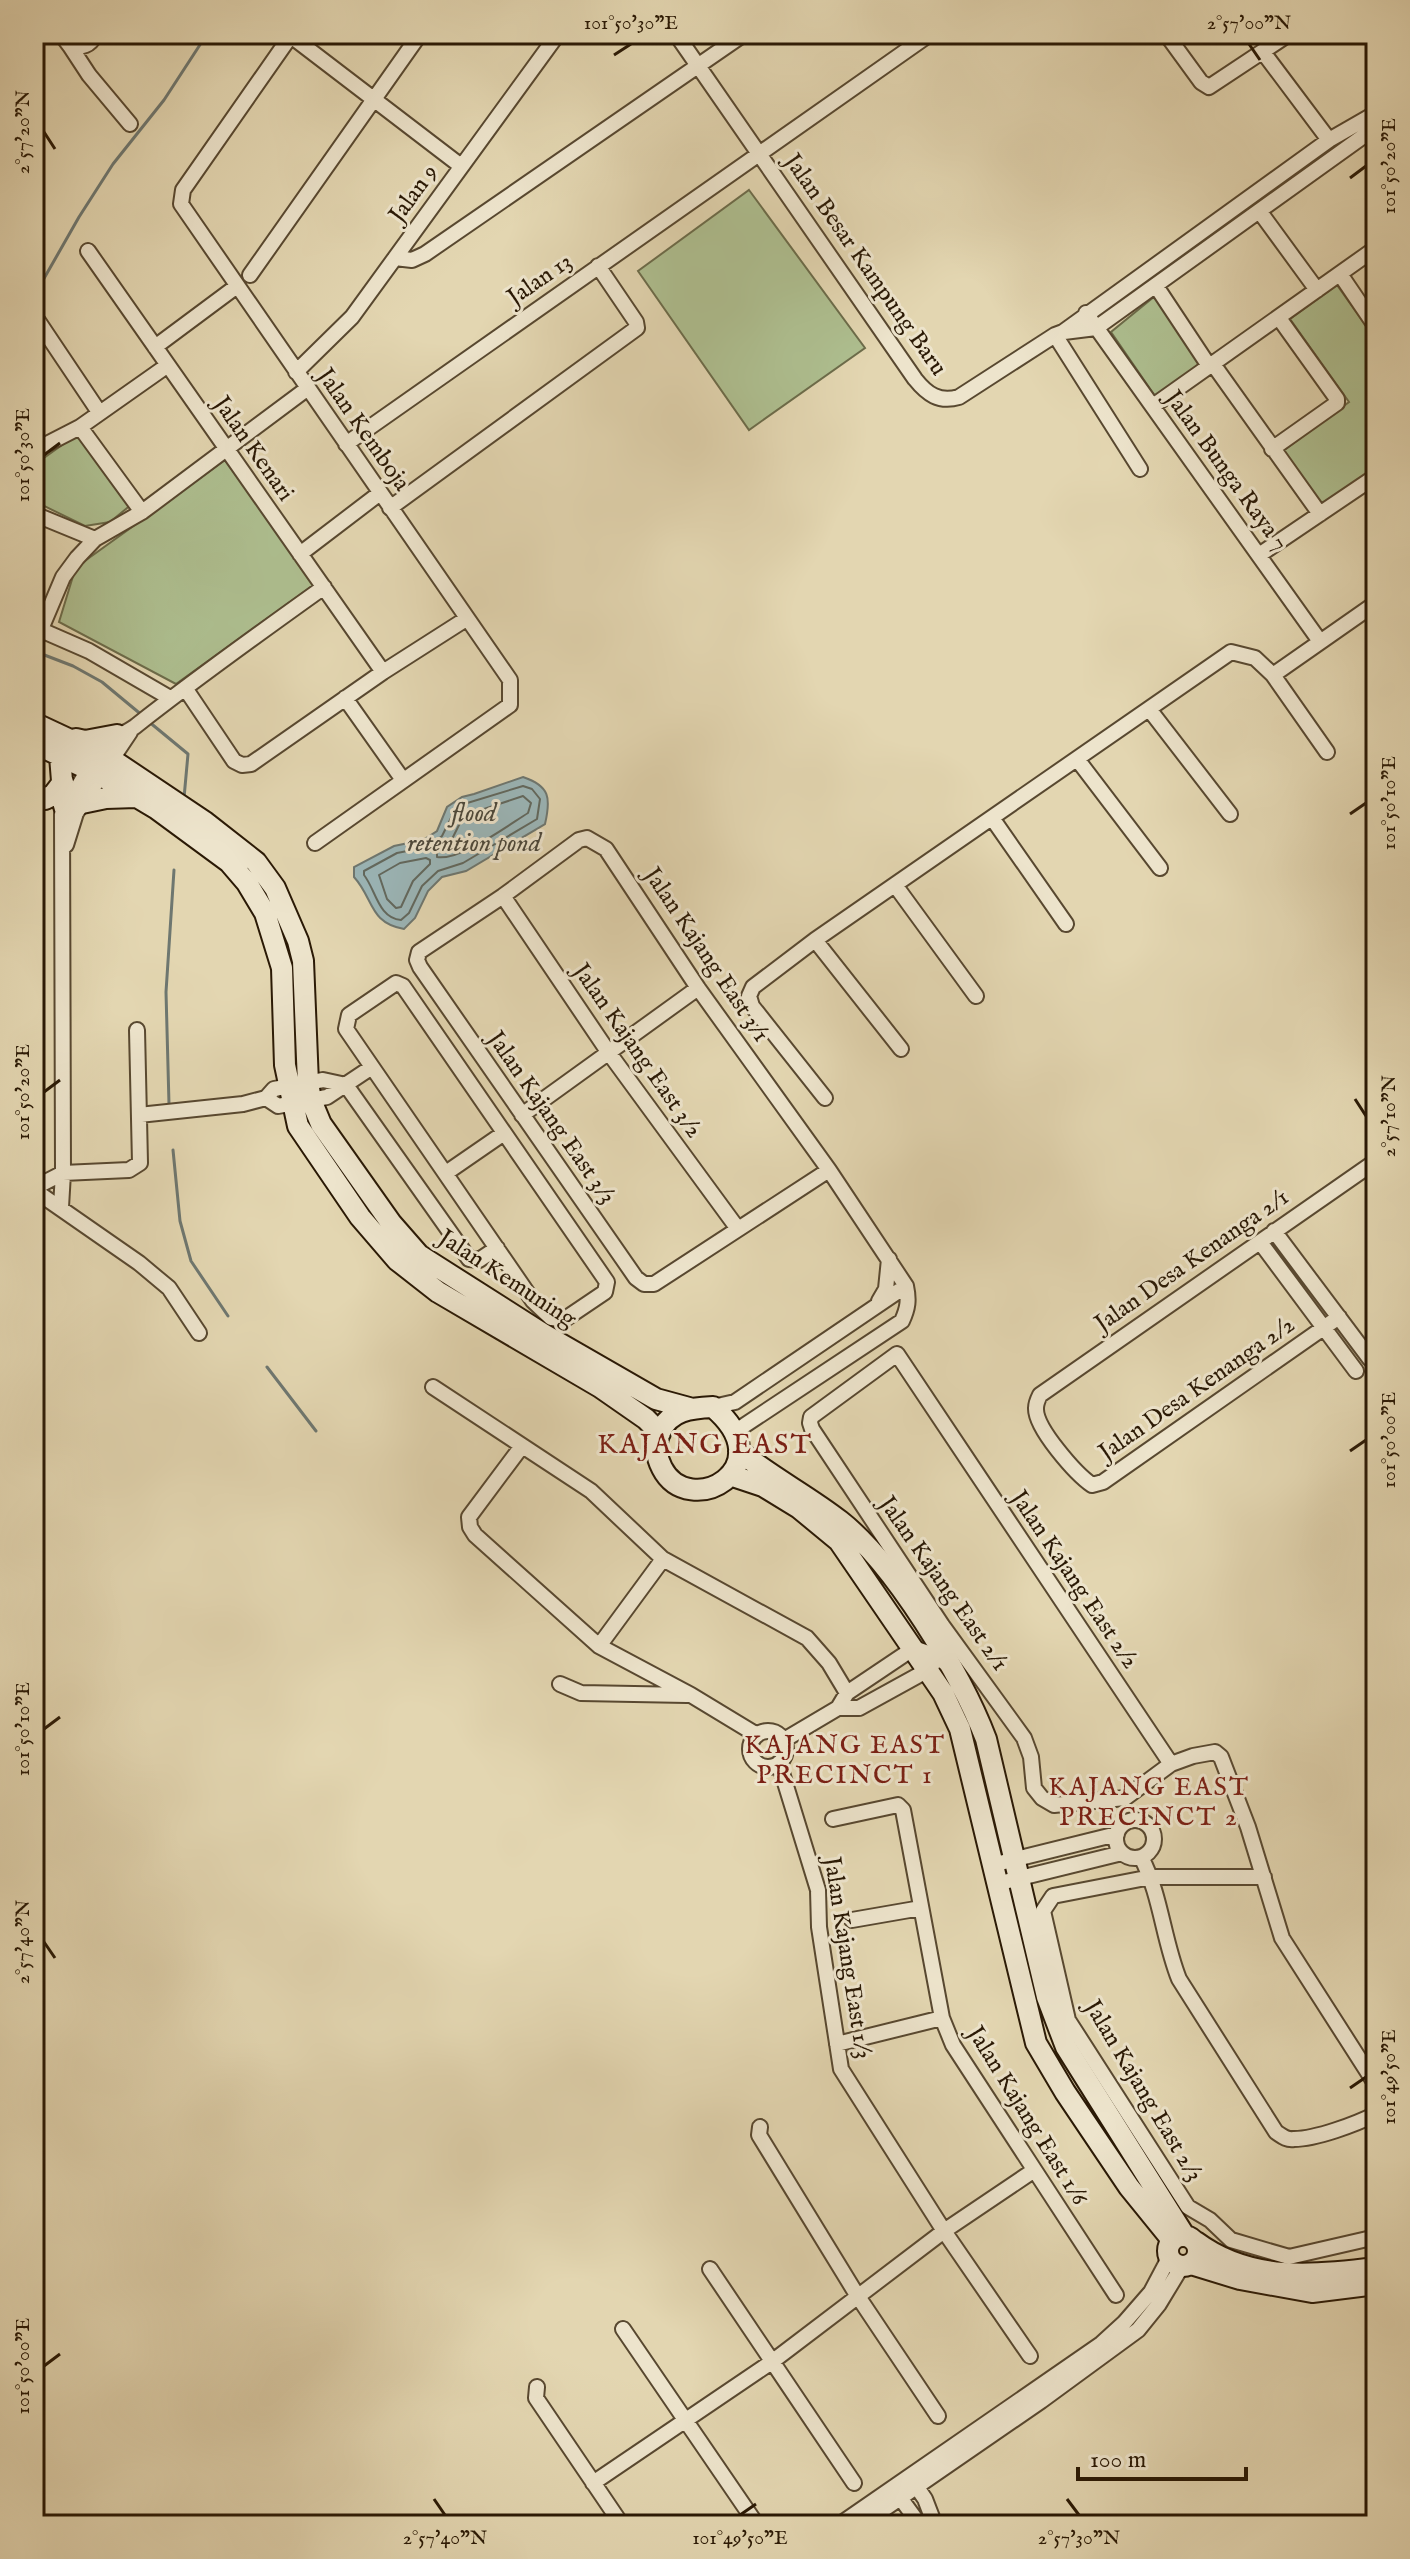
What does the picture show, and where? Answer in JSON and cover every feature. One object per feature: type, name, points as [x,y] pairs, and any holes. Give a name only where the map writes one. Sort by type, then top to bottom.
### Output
[{"type":"street","points":[[66,40],[81,48],[96,34]]},
{"type":"street","points":[[250,275],[420,34]]},
{"type":"street","name":"Jalan 9","points":[[296,372],[352,317],[558,34]]},
{"type":"street","name":"Jalan Besar Kampung Baru","points":[[676,34],[926,393],[948,400],[959,397],[1059,334],[1329,140],[1372,125]]},
{"type":"street","points":[[395,258],[412,260],[425,254],[744,34]]},
{"type":"street","name":"Jalan 13","points":[[346,444],[930,34]]},
{"type":"street","points":[[1166,34],[1201,82],[1209,87],[1289,34]]},
{"type":"street","points":[[292,35],[461,166]]},
{"type":"street","name":"Jalan Kemboja","points":[[292,35],[183,190],[181,204],[510,680],[510,705],[403,780]]},
{"type":"street","points":[[66,40],[89,75],[130,124]]},
{"type":"street","points":[[1263,52],[1329,140]]},
{"type":"street","points":[[1140,469],[1059,334],[1096,328],[1260,212],[1372,125]]},
{"type":"street","points":[[1260,212],[1317,290]]},
{"type":"street","points":[[1153,406],[1376,248]]},
{"type":"street","name":"Jalan Kenari","points":[[88,251],[383,672]]},
{"type":"street","points":[[390,508],[637,328],[598,266]]},
{"type":"street","points":[[1340,274],[1376,327]]},
{"type":"street","points":[[155,347],[237,286]]},
{"type":"street","points":[[1156,286],[1320,514]]},
{"type":"street","name":"Jalan Bunga Raya 7","points":[[1086,313],[1319,640]]},
{"type":"street","points":[[1272,449],[1337,403],[1279,318]]},
{"type":"street","points":[[38,321],[99,412]]},
{"type":"street","points":[[34,453],[80,427],[168,365]]},
{"type":"street","points":[[170,698],[89,651],[37,628],[63,577],[95,539],[142,512],[308,388]]},
{"type":"street","points":[[80,427],[142,512]]},
{"type":"street","points":[[1259,555],[1376,476]]},
{"type":"street","points":[[300,554],[380,493]]},
{"type":"street","points":[[34,514],[95,539]]},
{"type":"street","points":[[69,807],[130,729],[324,587]]},
{"type":"street","points":[[1273,675],[1376,603]]},
{"type":"street","points":[[185,688],[234,761],[242,765],[251,764],[383,672],[466,619]]},
{"type":"street","points":[[825,1098],[752,1006],[749,996],[753,987],[815,940],[1231,652],[1255,658],[1273,675],[1327,752]]},
{"type":"street","points":[[315,843],[403,780],[345,698]]},
{"type":"street","points":[[1149,709],[1230,814]]},
{"type":"street","name":"Jalan Kemuning","points":[[34,723],[64,747],[205,822],[256,862],[275,888],[298,941],[303,961],[306,1059],[296,1094]]},
{"type":"street","points":[[61,1207],[63,856],[69,807],[63,782],[64,747],[130,729]]},
{"type":"street","name":"Jalan Kemuning","points":[[34,743],[64,747]]},
{"type":"street","points":[[1077,759],[1160,868]]},
{"type":"street","name":"Jalan Kemuning","points":[[100,764],[136,797],[229,862],[247,883],[265,913],[282,968],[285,1065],[296,1094],[298,1126],[360,1217],[397,1260],[438,1292],[600,1387],[646,1419],[660,1433]]},
{"type":"street","points":[[37,794],[49,798],[63,782]]},
{"type":"street","points":[[37,794],[76,813],[63,856]]},
{"type":"street","points":[[69,807],[106,798],[136,797]]},
{"type":"street","points":[[992,818],[1066,924]]},
{"type":"street","name":"Jalan Kajang East 3/1","points":[[420,967],[417,960],[419,952],[579,840],[587,838],[596,842],[606,849],[628,879],[698,988],[829,1170],[906,1286]]},
{"type":"street","points":[[895,885],[976,996]]},
{"type":"street","name":"Jalan Kajang East 3/2","points":[[503,896],[609,1053],[738,1229]]},
{"type":"street","points":[[815,940],[901,1049]]},
{"type":"street","name":"Jalan Kajang East 3/3","points":[[420,967],[636,1278],[644,1284],[654,1284],[738,1229]]},
{"type":"street","points":[[400,983],[504,1133],[607,1282],[605,1292],[565,1319],[551,1318],[533,1301],[346,1029],[349,1015],[400,983]]},
{"type":"street","points":[[522,1115],[698,988]]},
{"type":"street","points":[[137,1030],[140,1163],[129,1170],[63,1173],[34,1189],[139,1263],[169,1288],[199,1333]]},
{"type":"street","points":[[139,1115],[243,1104],[346,1085],[372,1067]]},
{"type":"street","points":[[346,1085],[469,1259],[479,1260],[497,1248]]},
{"type":"street","name":"Jalan Kemuning","points":[[296,1094],[391,1223],[419,1255],[543,1334],[656,1399],[689,1408]]},
{"type":"street","points":[[446,1173],[504,1133]]},
{"type":"street","name":"Jalan Desa Kenanga 2/1","points":[[1040,1395],[1274,1231],[1374,1167]]},
{"type":"street","points":[[738,1229],[829,1170]]},
{"type":"street","points":[[1274,1231],[1370,1359]]},
{"type":"street","points":[[1260,1242],[1356,1371]]},
{"type":"street","points":[[877,1305],[886,1289],[889,1259]]},
{"type":"street","points":[[906,1286],[908,1309],[902,1321],[738,1441],[730,1475],[721,1484],[696,1490],[672,1481],[658,1459],[660,1433],[677,1413],[689,1408],[735,1402],[906,1286]]},
{"type":"street","points":[[533,1301],[543,1334]]},
{"type":"street","name":"Jalan Desa Kenanga 2/2","points":[[1040,1395],[1036,1408],[1038,1419],[1058,1450],[1081,1478],[1092,1485],[1103,1482],[1339,1317]]},
{"type":"street","name":"Jalan Kajang East 2/2","points":[[897,1354],[1171,1764]]},
{"type":"street","name":"Jalan Kajang East 2/1","points":[[897,1354],[811,1417],[812,1429],[942,1625],[1024,1738],[1031,1757],[1034,1788],[1042,1798],[1054,1805],[1125,1798]]},
{"type":"street","points":[[433,1387],[591,1491],[663,1559],[807,1638],[829,1663],[847,1693]]},
{"type":"street","points":[[713,1407],[728,1420],[738,1441],[763,1471],[840,1522],[867,1546],[906,1597],[960,1729],[1036,2043],[1129,2187],[1182,2251],[1240,2279],[1312,2292],[1376,2284]]},
{"type":"street","points":[[522,1446],[469,1517],[475,1535],[599,1646],[691,1695],[757,1735]]},
{"type":"street","points":[[730,1475],[763,1486],[799,1508],[839,1541],[914,1648],[931,1654],[951,1667],[971,1702],[986,1739],[1047,1997],[1066,2047],[1182,2251]]},
{"type":"street","points":[[599,1646],[663,1559]]},
{"type":"street","points":[[784,1740],[838,1708],[847,1693],[914,1648]]},
{"type":"street","points":[[838,1708],[859,1708],[931,1654]]},
{"type":"street","points":[[560,1684],[581,1693],[691,1695]]},
{"type":"street","points":[[772,1731],[784,1740],[786,1750],[779,1763],[765,1767],[753,1758],[751,1743],[757,1735],[772,1731]]},
{"type":"street","points":[[1131,1820],[1125,1798],[1171,1764],[1215,1752],[1221,1757],[1248,1827],[1282,1938],[1376,2085]]},
{"type":"street","name":"Jalan Kajang East 1/3","points":[[779,1763],[818,1890],[819,1927],[841,2069],[944,2231],[1030,2356]]},
{"type":"street","name":"Jalan Kajang East 1/6","points":[[833,1819],[898,1805],[901,1808],[942,2018],[953,2045],[1116,2295]]},
{"type":"street","points":[[994,1874],[1122,1853],[1141,1857],[1150,1851],[1154,1834],[1147,1824],[1131,1820],[1122,1825],[1116,1840],[1122,1853]]},
{"type":"street","points":[[1015,1869],[1117,1834]]},
{"type":"street","points":[[1141,1857],[1151,1877],[1171,1960],[1179,1979],[1276,2132],[1284,2138],[1296,2140],[1356,2124],[1376,2114]]},
{"type":"street","name":"Jalan Kajang East 2/3","points":[[1264,1877],[1151,1877],[1053,1896],[1043,1911],[1068,2020],[1188,2207],[1210,2220],[1231,2240],[1289,2257],[1376,2237]]},
{"type":"street","points":[[852,1920],[921,1908]]},
{"type":"street","points":[[837,2044],[942,2018]]},
{"type":"street","points":[[760,2127],[759,2135],[857,2295],[938,2416]]},
{"type":"street","points":[[593,2483],[773,2361],[944,2231],[1033,2171]]},
{"type":"street","points":[[1182,2251],[1210,2252],[1242,2266],[1284,2275],[1316,2275],[1376,2268]]},
{"type":"street","points":[[839,2525],[914,2482],[1138,2330],[1159,2304],[1182,2251]]},
{"type":"street","points":[[710,2269],[854,2483]]},
{"type":"street","points":[[623,2329],[757,2525]]},
{"type":"street","points":[[537,2392],[622,2525]]},
{"type":"street","points":[[914,2482],[929,2507],[935,2525]]},
{"type":"street","points":[[897,2493],[912,2523],[929,2507]]},
{"type":"street","points":[[861,2525],[897,2493]]},
{"type":"green space","points":[[749,190],[865,348],[749,430],[638,271]]},
{"type":"green space","points":[[1337,285],[1376,340],[1376,469],[1322,505],[1283,451],[1349,402],[1290,319]]},
{"type":"green space","points":[[1155,296],[1202,365],[1155,396],[1111,332]]},
{"type":"green space","points":[[79,433],[132,504],[110,522],[85,526],[34,501],[34,465]]},
{"type":"green space","points":[[225,460],[315,584],[176,684],[59,622],[74,573],[82,563]]},
{"type":"water","name":"flood retention pond","points":[[523,777],[539,784],[546,794],[548,807],[545,824],[466,871],[442,877],[428,891],[415,918],[404,929],[378,916],[354,877],[354,867],[394,846],[423,840],[437,831],[447,807],[462,797]]},
{"type":"waterway","points":[[34,296],[113,164],[164,100],[207,34]]},
{"type":"waterway","points":[[34,651],[73,666],[102,682],[143,716]]},
{"type":"waterway","points":[[148,721],[188,754],[184,798]]},
{"type":"waterway","points":[[169,1104],[166,992],[174,870]]},
{"type":"waterway","points":[[173,1150],[180,1221],[191,1261],[228,1316]]},
{"type":"waterway","points":[[267,1367],[316,1431]]},
{"type":"district","name":"KAJANG EAST","points":[[705,1445]]},
{"type":"district","name":"KAJANG EAST PRECINCT 1","points":[[845,1760]]},
{"type":"district","name":"KAJANG EAST PRECINCT 2","points":[[1149,1802]]}]
